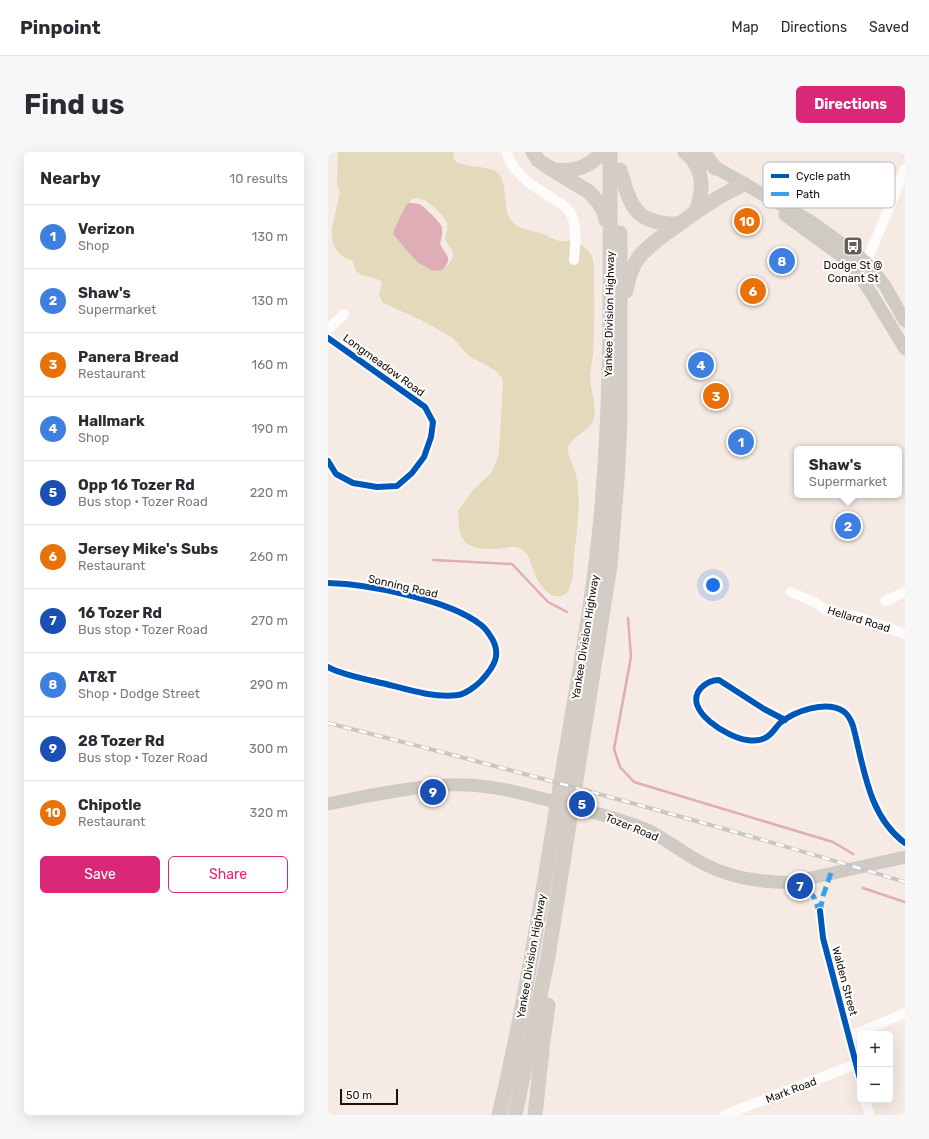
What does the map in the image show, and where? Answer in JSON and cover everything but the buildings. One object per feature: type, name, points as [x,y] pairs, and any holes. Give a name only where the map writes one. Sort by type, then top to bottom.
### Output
[{"type":"highway","points":[[533,152],[538,160],[589,192],[600,203],[605,216],[610,251]]},
{"type":"highway","points":[[552,170],[563,171],[579,168],[594,160],[602,152]]},
{"type":"highway","name":"Yankee Division Highway","points":[[515,1115],[548,958],[569,825],[570,771],[602,508],[608,398],[610,152]]},
{"type":"highway","name":"Yankee Division Highway","points":[[499,1115],[509,1073],[555,815],[570,771],[610,566],[619,451],[621,336],[620,152]]},
{"type":"highway","points":[[687,152],[694,161],[701,176],[702,192],[696,211]]},
{"type":"highway","points":[[703,152],[715,168]]},
{"type":"highway","points":[[620,170],[631,203],[642,216],[651,221],[660,223],[678,224]]},
{"type":"highway","points":[[621,336],[626,287],[633,266],[639,258],[647,249],[696,211],[723,194],[744,184]]},
{"type":"highway","points":[[535,1115],[543,1040],[556,949],[569,825]]},
{"type":"highway","points":[[490,1115],[509,1073]]},
{"type":"main road","points":[[687,152],[763,195]]},
{"type":"main road","points":[[787,208],[810,221],[859,256],[861,268],[872,293],[905,349]]},
{"type":"main road","points":[[861,268],[885,286],[905,321]]},
{"type":"main road","name":"Tozer Road","points":[[328,804],[429,786],[468,785],[513,790],[582,810],[598,813],[646,830],[719,872],[756,880],[774,882],[793,882],[905,857]]},
{"type":"street","points":[[507,152],[511,164],[520,176],[561,203],[570,212],[575,228],[574,260]]},
{"type":"street","points":[[895,192],[905,169]]},
{"type":"street","points":[[861,268],[888,208]]},
{"type":"street","points":[[328,329],[344,314]]},
{"type":"street","name":"Longmeadow Road","points":[[328,338],[425,407],[433,422],[431,438],[424,457],[412,474],[397,486],[377,487],[353,483],[336,474],[328,461]]},
{"type":"street","name":"Sonning Road","points":[[328,584],[348,584],[397,593],[436,603],[466,615],[482,625],[496,643],[497,655],[491,671],[476,685],[460,694],[441,696],[392,685],[328,667]]},
{"type":"street","name":"Hellard Road","points":[[791,592],[814,602],[826,610],[858,617],[905,634]]},
{"type":"street","points":[[885,601],[905,592]]},
{"type":"street","points":[[785,720],[764,709],[719,680],[713,680],[703,686],[697,693],[695,700],[698,709],[716,726],[742,740],[755,741],[766,738],[785,720],[812,708],[824,706],[842,711],[849,716],[853,726],[870,794],[893,833],[905,843]]},
{"type":"street","name":"Walden Street","points":[[820,911],[823,938],[857,1068]]},
{"type":"street","points":[[849,1037],[905,1013]]},
{"type":"street","name":"Mark Road","points":[[725,1115],[856,1064]]},
{"type":"street","points":[[867,1103],[870,1115]]},
{"type":"shaded area","points":[[338,152],[453,152],[454,159],[457,162],[488,168],[498,173],[504,186],[509,216],[519,227],[557,240],[570,241],[579,244],[591,254],[594,270],[594,312],[593,354],[590,380],[595,410],[593,421],[587,429],[571,442],[568,450],[576,476],[579,508],[573,577],[567,593],[564,595],[551,595],[543,588],[528,556],[521,548],[476,548],[466,543],[461,536],[459,530],[458,511],[474,489],[491,473],[497,460],[499,452],[502,378],[496,371],[468,355],[453,338],[421,320],[383,303],[379,295],[382,282],[357,272],[352,260],[347,259],[339,253],[333,244],[332,239],[332,228],[340,192],[337,184]],"holes":[[[415,198],[424,200],[430,204],[441,214],[447,223],[445,239],[453,252],[453,258],[447,266],[438,266],[399,225],[411,200]]]},
{"type":"shaded area","points":[[409,203],[417,203],[421,205],[436,218],[442,227],[440,244],[448,257],[448,263],[442,270],[433,271],[417,262],[393,234],[406,205]]},
{"type":"waterway","points":[[433,560],[512,564],[548,602],[567,612]]},
{"type":"waterway","points":[[628,618],[631,657],[614,749],[620,767],[634,782],[833,842],[853,854]]},
{"type":"waterway","points":[[863,888],[905,902]]},
{"type":"railway","points":[[328,723],[618,799],[905,882]]},
{"type":"marked path","points":[[820,911],[823,896],[831,873]]},
{"type":"marked path","points":[[798,881],[814,897],[819,911]]},
{"type":"cycle path","points":[[328,338],[425,407],[433,422],[431,437],[424,457],[412,473],[397,486],[377,487],[353,483],[336,474],[328,461]]},
{"type":"cycle path","points":[[328,583],[364,586],[386,590],[430,601],[450,608],[467,616],[483,627],[496,647],[496,659],[490,670],[476,686],[458,695],[449,696],[422,693],[348,675],[328,667]]},
{"type":"cycle path","points":[[785,720],[764,709],[719,680],[712,681],[705,685],[696,696],[697,705],[702,714],[710,722],[729,734],[754,741],[767,737],[780,723],[802,711],[820,707],[836,708],[843,711],[850,718],[853,726],[869,790],[875,805],[893,832],[905,843]]},
{"type":"cycle path","points":[[820,911],[823,938],[857,1068]]},
{"type":"place","name":"Chipotle","points":[[747,221]]},
{"type":"place","name":"Dodge St @ Conant St","points":[[853,246]]},
{"type":"place","name":"AT&T","points":[[782,261]]},
{"type":"place","name":"Jersey Mike's Subs","points":[[753,291]]},
{"type":"place","name":"Hallmark","points":[[701,365]]},
{"type":"place","name":"Panera Bread","points":[[716,396]]},
{"type":"place","name":"Verizon","points":[[741,442]]},
{"type":"place","name":"Shaw's","points":[[848,526]]},
{"type":"place","name":"28 Tozer Rd","points":[[433,792]]},
{"type":"place","name":"Opp 16 Tozer Rd","points":[[582,804]]},
{"type":"place","name":"16 Tozer Rd","points":[[800,886]]}]
